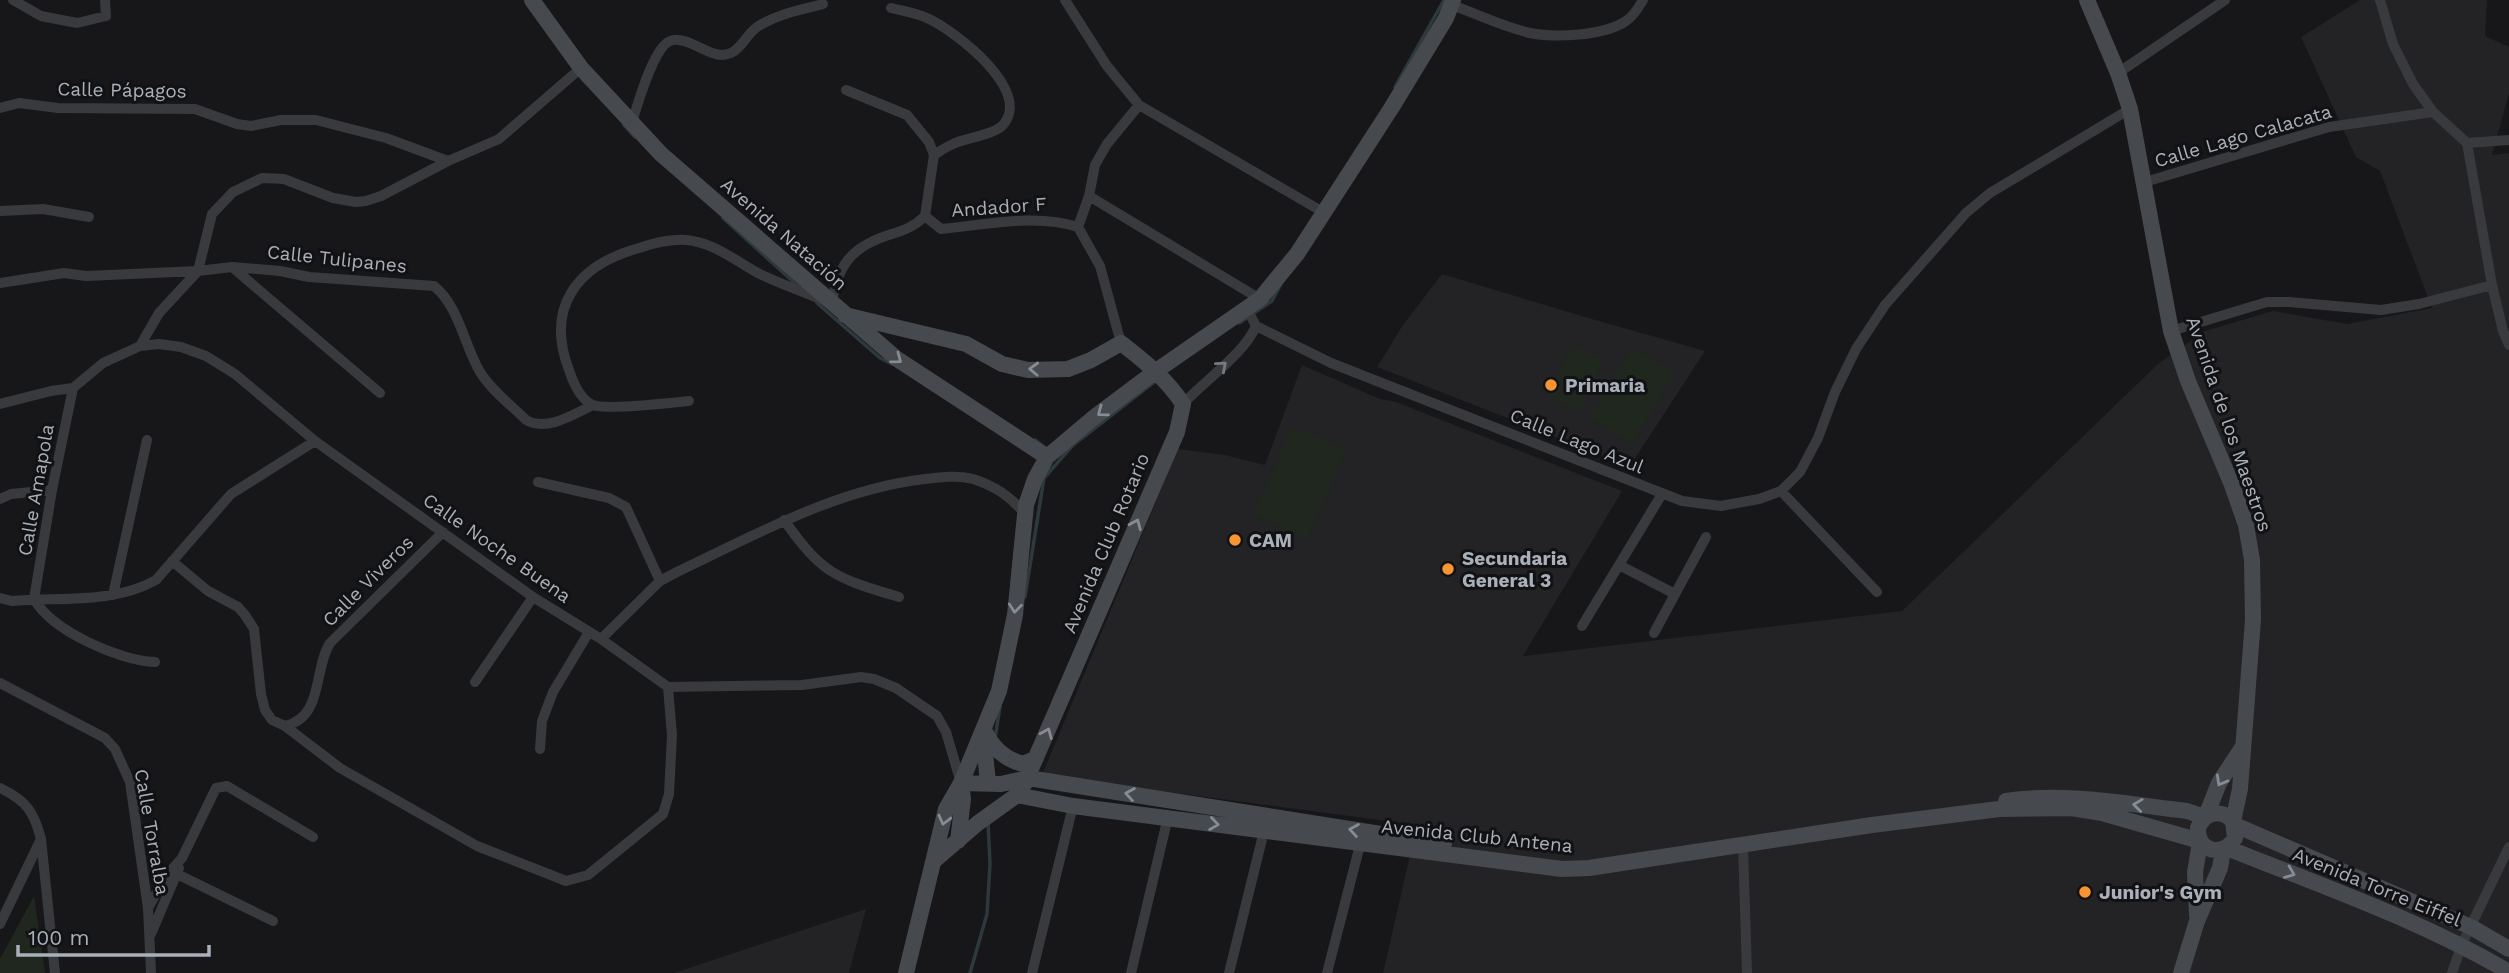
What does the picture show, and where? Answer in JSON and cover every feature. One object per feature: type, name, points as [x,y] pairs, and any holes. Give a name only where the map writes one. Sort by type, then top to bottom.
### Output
[{"type":"street","points":[[13,0],[41,16],[77,23],[106,16],[105,0]]},
{"type":"street","name":"Avenida Natación","points":[[532,0],[581,68],[661,154],[897,359],[1047,457]]},
{"type":"street","points":[[1065,0],[1107,66],[1139,105],[1323,212]]},
{"type":"street","points":[[935,860],[1017,795],[995,783],[985,754],[987,736],[1009,652],[1025,514],[1035,480],[1047,457],[1156,371],[1253,304],[1297,254],[1392,107],[1452,3],[1527,32],[1550,35],[1608,29],[1625,22],[1636,13],[1643,0]]},
{"type":"street","name":"Avenida de los Maestros","points":[[2087,0],[2130,109],[2171,331],[2188,381],[2246,525],[2252,560],[2253,620],[2240,789],[2234,823]]},
{"type":"street","points":[[2118,73],[2225,0]]},
{"type":"street","points":[[2380,0],[2393,44],[2413,84],[2433,112],[2467,143],[2492,285],[2509,345]]},
{"type":"street","points":[[632,122],[657,55],[669,41],[677,39],[718,55],[728,55],[737,49],[755,28],[768,21],[823,4]]},
{"type":"street","points":[[891,8],[926,18],[946,29],[974,52],[1002,81],[1010,99],[1011,113],[1001,128],[954,144],[934,155]]},
{"type":"street","points":[[140,346],[159,313],[198,271],[212,214],[233,192],[262,178],[284,179],[333,198],[356,202],[381,197],[448,161],[499,139],[581,68]]},
{"type":"street","points":[[593,405],[583,396],[572,379],[560,348],[560,320],[577,281],[624,252],[659,242],[687,240],[717,249],[760,273],[832,303],[834,285],[845,262],[867,244],[909,228],[925,216],[934,155],[929,142],[907,115],[846,90]]},
{"type":"street","name":"Calle Pápagos","points":[[0,108],[19,103],[58,108],[195,109],[237,124],[251,125],[281,120],[316,120],[386,138],[448,161]]},
{"type":"street","points":[[1139,105],[1107,144],[1095,165],[1078,227],[1100,266],[1109,291],[1121,344],[1156,371],[1171,386],[1183,404]]},
{"type":"street","points":[[1877,592],[1781,491],[1800,472],[1818,438],[1835,392],[1856,349],[1885,305],[1966,213],[1990,193],[2130,109]]},
{"type":"street","name":"Calle Lago Calacata","points":[[2145,182],[2329,127],[2433,112]]},
{"type":"street","points":[[2467,143],[2509,140]]},
{"type":"street","points":[[1088,195],[1253,304],[1256,326]]},
{"type":"street","points":[[0,211],[43,209],[89,217]]},
{"type":"street","name":"Andador F","points":[[925,216],[941,229],[1041,220],[1058,221],[1078,227]]},
{"type":"street","points":[[232,267],[380,393]]},
{"type":"street","name":"Calle Tulipanes","points":[[0,283],[64,273],[86,276],[232,267],[280,271],[309,277],[434,285],[450,306],[480,373],[533,424],[551,423],[593,405],[689,401]]},
{"type":"street","points":[[2171,331],[2267,302],[2297,302],[2381,310],[2419,304],[2492,285]]},
{"type":"street","points":[[845,315],[966,344],[1002,364],[1028,370],[1068,369],[1121,344]]},
{"type":"street","name":"Calle Lago Azul","points":[[1256,326],[1331,363],[1682,501],[1721,506],[1759,499],[1781,491]]},
{"type":"street","name":"Avenida Club Rotario","points":[[1017,795],[1028,778],[1177,432],[1183,404],[1202,383],[1246,345],[1256,326]]},
{"type":"street","name":"Calle Noche Buena","points":[[0,404],[73,388],[103,363],[140,346],[159,344],[180,347],[216,362],[235,374],[315,441],[533,597],[601,639],[668,687]]},
{"type":"street","name":"Calle Amapola","points":[[34,599],[52,490],[73,388]]},
{"type":"street","points":[[113,595],[147,440]]},
{"type":"street","points":[[0,598],[12,601],[113,595],[140,589],[156,580],[231,494],[315,441]]},
{"type":"street","points":[[601,639],[660,582],[784,520],[850,495],[908,481],[944,476],[971,478],[1011,497],[1025,514]]},
{"type":"street","points":[[538,482],[609,498],[626,507],[660,582]]},
{"type":"street","points":[[0,499],[10,494],[52,490]]},
{"type":"street","points":[[1582,626],[1662,494]]},
{"type":"street","points":[[784,520],[806,550],[822,566],[839,577],[899,597]]},
{"type":"street","name":"Calle Viveros","points":[[285,726],[293,724],[311,709],[324,652],[330,643],[443,532]]},
{"type":"street","points":[[1654,633],[1706,537]]},
{"type":"street","points":[[172,561],[208,591],[238,607],[254,629],[261,694],[265,709],[272,720],[285,726],[340,768],[477,846],[566,881],[589,875],[663,814],[668,803],[672,735],[668,687],[802,685],[861,677],[896,688],[937,716],[942,723],[961,783],[963,799],[958,841]]},
{"type":"street","points":[[1619,565],[1675,594]]},
{"type":"street","points":[[475,682],[533,597]]},
{"type":"street","points":[[34,599],[45,614],[75,634],[118,655],[155,662]]},
{"type":"street","points":[[540,749],[542,721],[552,692],[589,632]]},
{"type":"street","name":"Calle Torralba","points":[[0,683],[105,738],[115,749],[130,782],[148,908],[151,973]]},
{"type":"street","points":[[987,736],[1003,755],[1017,762],[1024,764],[1036,758]]},
{"type":"street","points":[[906,973],[946,809],[987,736]]},
{"type":"street","name":"Avenida de los Maestros","points":[[2205,817],[2219,783],[2242,748]]},
{"type":"street","name":"Avenida Club Antena","points":[[961,783],[995,783],[1028,778],[1563,862],[2028,797],[2071,797],[2187,811],[2205,817]]},
{"type":"street","points":[[150,937],[182,858],[215,789],[227,786],[313,837]]},
{"type":"street","points":[[0,788],[28,806],[35,818],[41,839],[55,973]]},
{"type":"street","name":"Avenida Club Antena","points":[[1017,795],[1073,806],[1360,845],[1562,869],[1589,868],[1872,825],[1999,809],[2059,808],[2102,813],[2200,841]]},
{"type":"street","points":[[1032,973],[1073,806]]},
{"type":"street","points":[[2181,973],[2197,921],[2220,868],[2225,849],[2235,838],[2234,823],[2224,814],[2205,817],[2198,828],[2200,841],[2195,872],[2197,921]]},
{"type":"street","points":[[1130,973],[1168,817]]},
{"type":"street","name":"Avenida Torre Eiffel","points":[[2234,823],[2471,927],[2509,949]]},
{"type":"street","points":[[1228,973],[1264,831]]},
{"type":"street","points":[[0,924],[41,839]]},
{"type":"street","points":[[2200,841],[2210,850],[2225,849]]},
{"type":"street","points":[[1327,973],[1360,845]]},
{"type":"street","points":[[1743,845],[1747,973]]},
{"type":"street","points":[[2452,973],[2462,944],[2509,847]]},
{"type":"street","name":"Avenida Torre Eiffel","points":[[2225,849],[2396,915],[2462,944],[2509,972]]},
{"type":"street","points":[[148,908],[166,876],[182,858]]},
{"type":"street","points":[[177,874],[272,921]]},
{"type":"shaded area","points":[[2360,0],[2487,0],[2485,36],[2509,47],[2509,93],[2492,155],[2509,153],[2509,973],[1383,973],[1417,825],[1042,775],[1178,449],[1225,455],[1265,465],[1302,365],[1380,399],[1396,402],[1622,491],[1523,656],[1902,611],[2158,364],[2205,331],[2273,311],[2347,324],[2432,308],[2380,171],[2356,157],[2301,37]]},
{"type":"shaded area","name":"Primaria","points":[[1442,274],[1705,351],[1630,466],[1377,367],[1403,325]]},
{"type":"shaded area","points":[[1572,345],[1604,360],[1580,412],[1548,398]]},
{"type":"shaded area","points":[[1632,347],[1675,373],[1632,444],[1589,418]]},
{"type":"shaded area","points":[[1292,426],[1347,449],[1308,539],[1253,515]]},
{"type":"shaded area","points":[[34,896],[45,973],[0,973],[0,959]]},
{"type":"shaded area","points":[[866,909],[849,973],[674,973]]},
{"type":"waterway","points":[[1395,87],[1444,0]]},
{"type":"waterway","points":[[624,125],[635,137]]},
{"type":"waterway","points":[[723,218],[798,286]]},
{"type":"waterway","points":[[1239,323],[1272,301],[1281,284]]},
{"type":"waterway","points":[[817,303],[880,358],[892,364]]},
{"type":"waterway","points":[[1025,597],[1044,478],[1073,445],[1158,379]]},
{"type":"waterway","points":[[1035,440],[1048,450]]},
{"type":"waterway","points":[[995,738],[1000,707]]},
{"type":"waterway","points":[[970,973],[987,914],[990,864],[988,821]]},
{"type":"place","name":"Primaria","points":[[1551,385]]},
{"type":"place","name":"CAM","points":[[1235,540]]},
{"type":"place","name":"Secundaria General 3","points":[[1448,569]]},
{"type":"place","name":"Junior's Gym","points":[[2085,892]]}]
